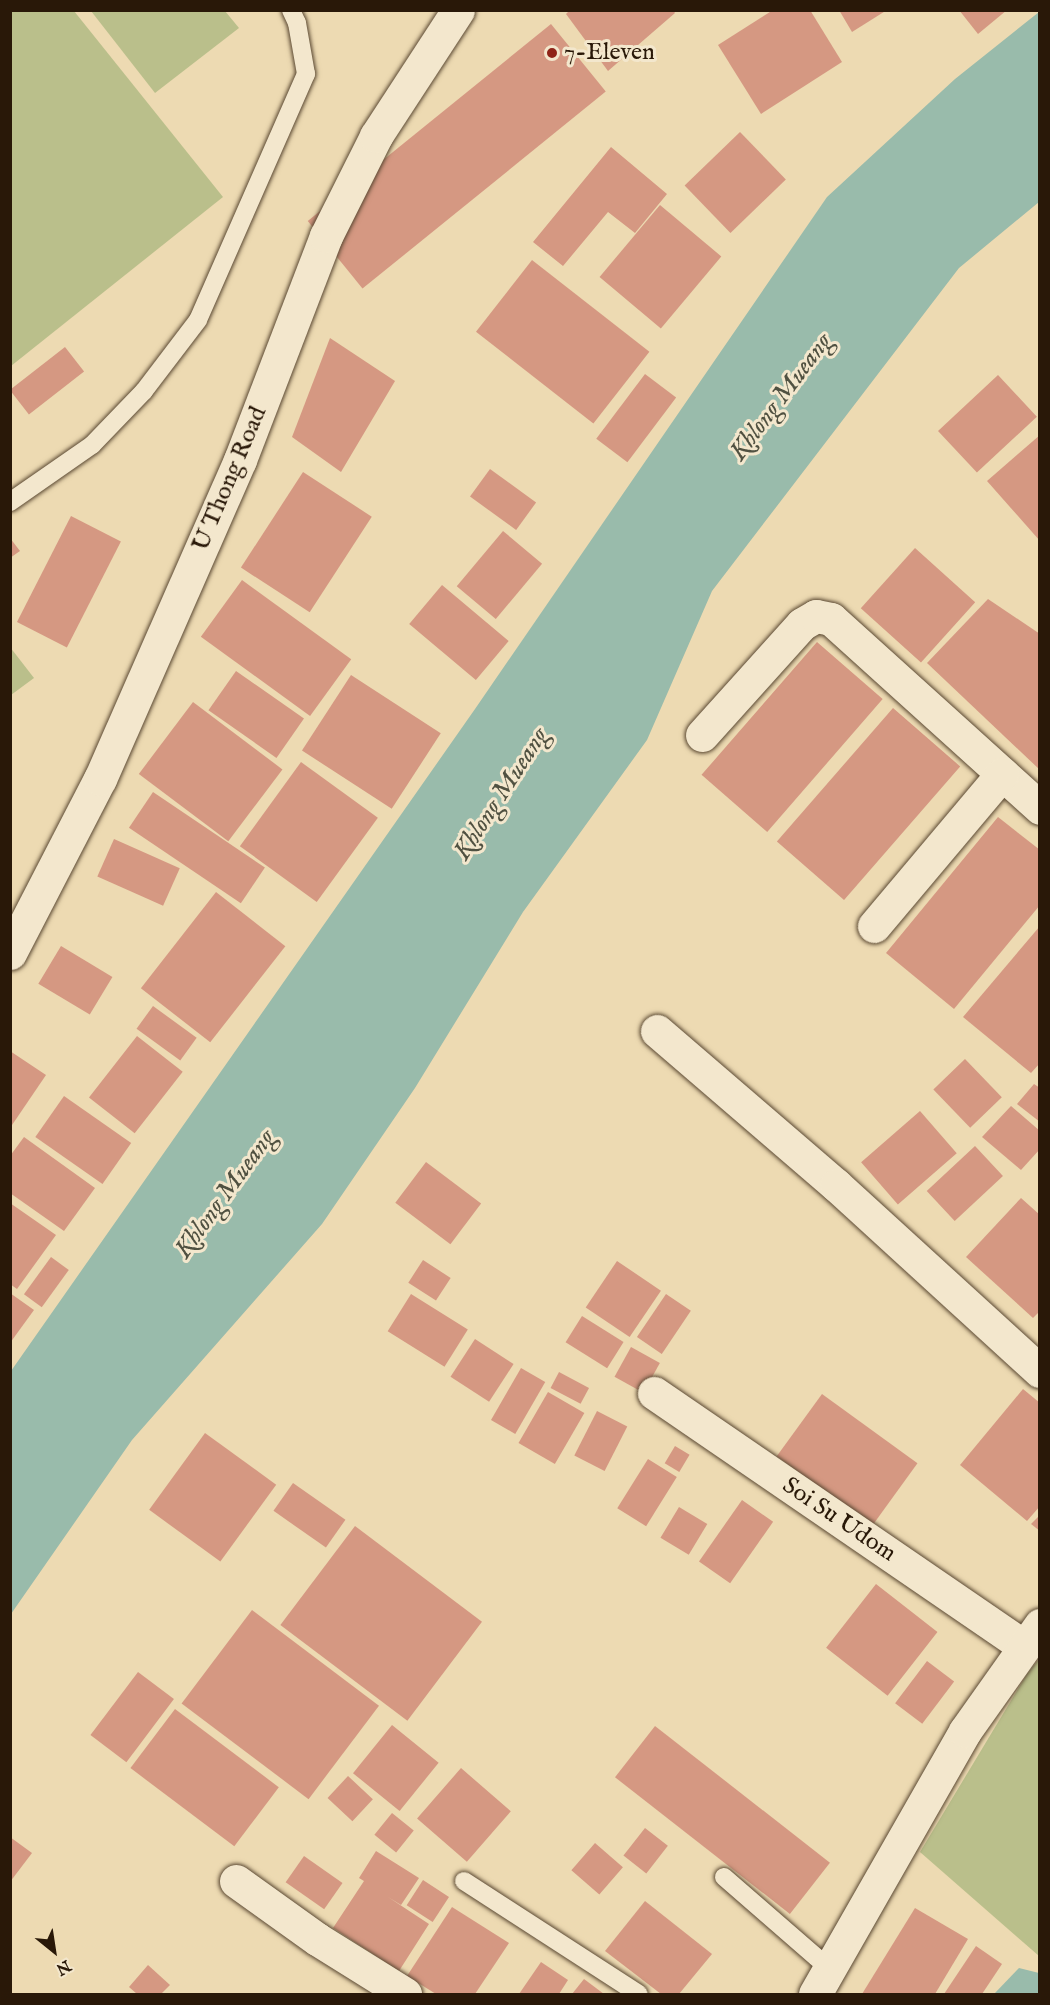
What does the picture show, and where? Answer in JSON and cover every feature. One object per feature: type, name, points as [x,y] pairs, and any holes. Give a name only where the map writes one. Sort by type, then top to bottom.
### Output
[{"type":"street","name":"U Thong Road","points":[[10,953],[100,779],[240,460],[326,236],[376,136],[458,10]]},
{"type":"street","points":[[702,735],[802,624],[816,615],[831,619],[1040,808]]},
{"type":"street","points":[[874,926],[1002,774]]},
{"type":"street","points":[[657,1031],[836,1185],[1040,1371]]},
{"type":"street","name":"Soi Su Udom","points":[[654,1393],[1031,1636]]},
{"type":"street","points":[[823,1982],[965,1731],[1031,1636]]},
{"type":"street","points":[[236,1881],[316,1939],[405,1995]]},
{"type":"lane","points":[[10,502],[92,445],[144,391],[198,320],[306,74],[297,23],[291,10]]},
{"type":"lane","points":[[724,1876],[823,1982]]},
{"type":"lane","points":[[464,1881],[639,1995]]},
{"type":"green space","points":[[11,10],[74,11],[223,197],[11,366]]},
{"type":"green space","points":[[91,11],[225,11],[239,28],[155,93]]},
{"type":"green space","points":[[10,647],[34,678],[11,695],[10,695]]},
{"type":"green space","points":[[1039,1659],[1039,1956],[920,1852],[1027,1674]]},
{"type":"water","name":"Khlong Mueang","points":[[1039,12],[1039,202],[959,268],[712,591],[647,740],[523,912],[415,1088],[322,1224],[132,1440],[11,1614],[11,1371],[475,709],[827,197],[955,79]]},
{"type":"water","points":[[1019,1968],[1039,1973],[1039,1994],[994,1994]]},
{"type":"building","points":[[570,10],[673,10],[675,13],[608,71],[566,14]]},
{"type":"building","points":[[773,10],[810,10],[842,62],[761,114],[718,45]]},
{"type":"building","points":[[839,10],[887,10],[852,32]]},
{"type":"building","points":[[959,10],[1007,10],[978,34]]},
{"type":"building","points":[[551,24],[606,92],[363,289],[308,221]]},
{"type":"building","points":[[740,132],[786,179],[730,233],[685,185]]},
{"type":"building","points":[[611,147],[667,194],[635,233],[608,212],[563,266],[533,242]]},
{"type":"building","points":[[660,205],[721,256],[661,328],[600,277]]},
{"type":"building","points":[[532,260],[649,352],[593,423],[476,332]]},
{"type":"building","points":[[330,338],[395,381],[341,472],[292,437]]},
{"type":"building","points":[[65,347],[84,371],[29,415],[10,390]]},
{"type":"building","points":[[645,374],[676,397],[627,462],[596,439]]},
{"type":"building","points":[[998,375],[1037,417],[977,473],[938,431]]},
{"type":"building","points":[[1040,435],[1040,541],[987,481]]},
{"type":"building","points":[[490,469],[536,503],[516,530],[470,497]]},
{"type":"building","points":[[303,472],[372,517],[310,612],[241,568]]},
{"type":"building","points":[[71,516],[121,541],[67,647],[17,622]]},
{"type":"building","points":[[503,531],[542,564],[496,619],[457,586]]},
{"type":"building","points":[[10,538],[20,551],[10,558]]},
{"type":"building","points":[[915,548],[975,602],[921,662],[861,608]]},
{"type":"building","points":[[242,580],[351,659],[310,716],[201,637]]},
{"type":"building","points":[[442,585],[509,641],[476,680],[409,624]]},
{"type":"building","points":[[988,599],[1040,634],[1040,770],[927,663]]},
{"type":"building","points":[[817,642],[883,699],[767,832],[702,775]]},
{"type":"building","points":[[236,671],[304,719],[276,758],[208,710]]},
{"type":"building","points":[[351,675],[441,733],[392,809],[302,750]]},
{"type":"building","points":[[193,702],[282,769],[228,841],[139,774]]},
{"type":"building","points":[[893,708],[960,766],[844,900],[777,842]]},
{"type":"building","points":[[301,762],[378,818],[317,902],[240,846]]},
{"type":"building","points":[[153,792],[265,867],[241,903],[129,828]]},
{"type":"building","points":[[998,817],[1040,850],[1040,905],[954,1009],[886,953]]},
{"type":"building","points":[[114,839],[180,868],[163,906],[97,876]]},
{"type":"building","points":[[216,892],[285,946],[210,1042],[141,988]]},
{"type":"building","points":[[1040,926],[1040,1063],[1031,1073],[963,1017]]},
{"type":"building","points":[[61,946],[112,977],[90,1015],[38,984]]},
{"type":"building","points":[[153,1006],[197,1038],[180,1060],[137,1029]]},
{"type":"building","points":[[137,1036],[183,1072],[135,1133],[89,1097]]},
{"type":"building","points":[[10,1051],[46,1075],[10,1128]]},
{"type":"building","points":[[965,1059],[1002,1097],[970,1128],[933,1090]]},
{"type":"building","points":[[1034,1084],[1040,1088],[1040,1122],[1017,1104]]},
{"type":"building","points":[[64,1096],[131,1143],[102,1184],[35,1137]]},
{"type":"building","points":[[1011,1106],[1040,1131],[1040,1149],[1021,1170],[982,1137]]},
{"type":"building","points":[[920,1111],[957,1153],[898,1204],[861,1162]]},
{"type":"building","points":[[24,1137],[95,1188],[64,1231],[10,1193],[10,1156]]},
{"type":"building","points":[[975,1146],[1003,1176],[955,1221],[927,1191]]},
{"type":"building","points":[[426,1162],[481,1204],[450,1244],[395,1203]]},
{"type":"building","points":[[1021,1198],[1040,1215],[1040,1311],[1033,1318],[966,1257]]},
{"type":"building","points":[[10,1203],[56,1235],[17,1289],[10,1284]]},
{"type":"building","points":[[51,1257],[69,1270],[42,1307],[24,1294]]},
{"type":"building","points":[[423,1260],[451,1278],[436,1301],[408,1283]]},
{"type":"building","points":[[617,1261],[661,1291],[630,1337],[586,1307]]},
{"type":"building","points":[[10,1293],[34,1310],[10,1343]]},
{"type":"building","points":[[411,1294],[468,1330],[445,1367],[388,1331]]},
{"type":"building","points":[[666,1294],[691,1311],[662,1354],[637,1337]]},
{"type":"building","points":[[582,1316],[624,1342],[607,1368],[566,1342]]},
{"type":"building","points":[[475,1339],[514,1364],[489,1402],[450,1377]]},
{"type":"building","points":[[631,1347],[660,1363],[643,1393],[615,1377]]},
{"type":"building","points":[[521,1368],[545,1382],[515,1434],[491,1420]]},
{"type":"building","points":[[559,1372],[589,1388],[581,1404],[551,1388]]},
{"type":"building","points":[[1023,1389],[1040,1403],[1040,1506],[1027,1521],[960,1465]]},
{"type":"building","points":[[548,1392],[584,1413],[555,1464],[518,1443]]},
{"type":"building","points":[[822,1394],[917,1463],[872,1526],[777,1456]]},
{"type":"building","points":[[597,1411],[627,1426],[605,1471],[574,1456]]},
{"type":"building","points":[[205,1433],[276,1485],[220,1562],[149,1510]]},
{"type":"building","points":[[675,1446],[690,1455],[679,1472],[665,1463]]},
{"type":"building","points":[[648,1459],[677,1477],[646,1526],[617,1508]]},
{"type":"building","points":[[293,1483],[345,1520],[326,1548],[273,1511]]},
{"type":"building","points":[[742,1500],[773,1522],[730,1583],[699,1561]]},
{"type":"building","points":[[679,1507],[707,1524],[689,1555],[660,1538]]},
{"type":"building","points":[[1040,1515],[1040,1531],[1031,1524]]},
{"type":"building","points":[[355,1526],[482,1622],[407,1721],[280,1625]]},
{"type":"building","points":[[876,1584],[937,1632],[888,1696],[826,1648]]},
{"type":"building","points":[[252,1610],[379,1706],[309,1799],[182,1703]]},
{"type":"building","points":[[927,1661],[954,1681],[922,1724],[895,1703]]},
{"type":"building","points":[[138,1672],[174,1699],[126,1762],[90,1735]]},
{"type":"building","points":[[175,1709],[279,1787],[234,1846],[130,1768]]},
{"type":"building","points":[[392,1725],[439,1763],[400,1811],[353,1773]]},
{"type":"building","points":[[655,1726],[830,1863],[790,1914],[615,1777]]},
{"type":"building","points":[[461,1768],[511,1811],[467,1862],[417,1819]]},
{"type":"building","points":[[348,1776],[373,1799],[352,1821],[328,1798]]},
{"type":"building","points":[[392,1813],[414,1831],[396,1852],[374,1835]]},
{"type":"building","points":[[645,1828],[668,1846],[646,1873],[623,1856]]},
{"type":"building","points":[[10,1837],[32,1853],[10,1882]]},
{"type":"building","points":[[595,1843],[623,1867],[599,1894],[571,1870]]},
{"type":"building","points":[[376,1851],[419,1878],[401,1905],[388,1897],[429,1924],[399,1971],[333,1928],[364,1881],[359,1878]]},
{"type":"building","points":[[304,1856],[343,1883],[324,1909],[286,1882]]},
{"type":"building","points":[[423,1880],[449,1897],[433,1922],[407,1905]]},
{"type":"building","points":[[645,1901],[712,1954],[679,1994],[661,1994],[605,1951]]},
{"type":"building","points":[[452,1907],[509,1943],[475,1994],[436,1994],[407,1976]]},
{"type":"building","points":[[915,1908],[968,1939],[935,1994],[862,1994]]},
{"type":"building","points":[[976,1946],[1002,1964],[982,1994],[944,1994]]},
{"type":"building","points":[[541,1962],[568,1980],[559,1994],[519,1994]]},
{"type":"building","points":[[148,1965],[170,1985],[161,1994],[137,1994],[129,1987]]},
{"type":"building","points":[[584,1979],[604,1994],[572,1994]]},
{"type":"place","name":"7-Eleven","points":[[552,53]]}]
